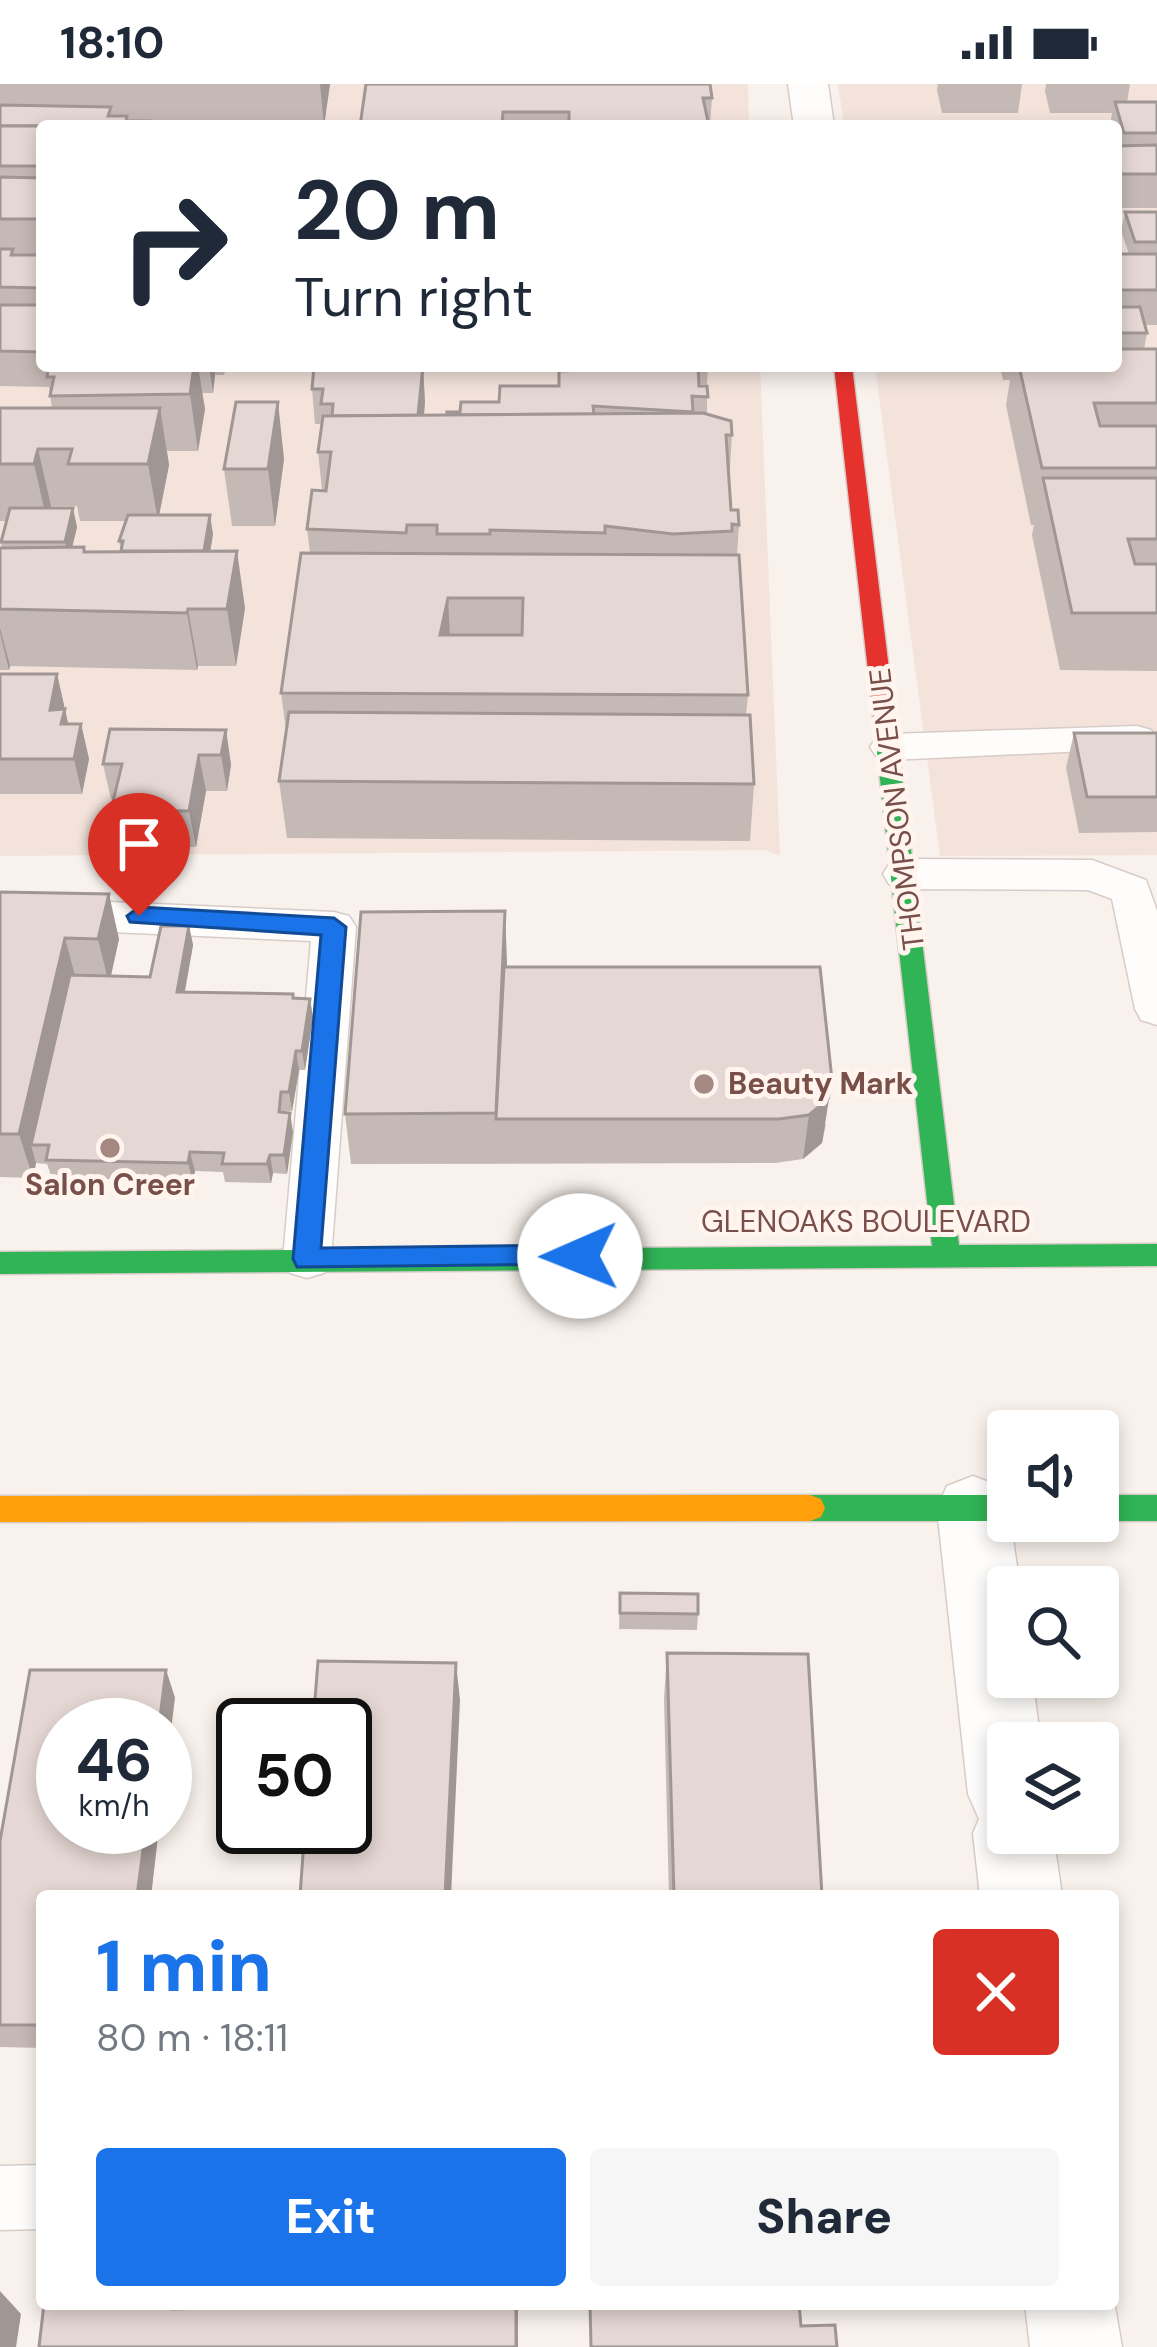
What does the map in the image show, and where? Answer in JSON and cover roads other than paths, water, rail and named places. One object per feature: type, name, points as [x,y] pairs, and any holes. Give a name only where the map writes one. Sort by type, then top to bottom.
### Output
[{"type":"main road","name":"THOMPSON AVENUE","points":[[844,372],[946,1252]]},
{"type":"main road","name":"GLENOAKS BOULEVARD","points":[[0,1263],[946,1252],[1157,1255]]},
{"type":"main road","points":[[0,1509],[987,1508]]},
{"type":"main road","points":[[1119,1508],[1157,1508]]},
{"type":"street","points":[[808,84],[813,120]]},
{"type":"street","points":[[992,1542],[1003,1722]]},
{"type":"street","points":[[1016,1854],[1020,1890]]},
{"type":"street","points":[[1072,2310],[1076,2347]]},
{"type":"lane","points":[[890,747],[1154,739]]},
{"type":"lane","points":[[904,874],[1092,875],[1131,890],[1157,1009]]},
{"type":"lane","points":[[0,912],[334,927],[307,1259]]},
{"type":"lane","points":[[0,2198],[36,2198]]},
{"type":"place","name":"Beauty Mark","points":[[704,1084]]},
{"type":"place","name":"Salon Creer","points":[[110,1148]]}]
